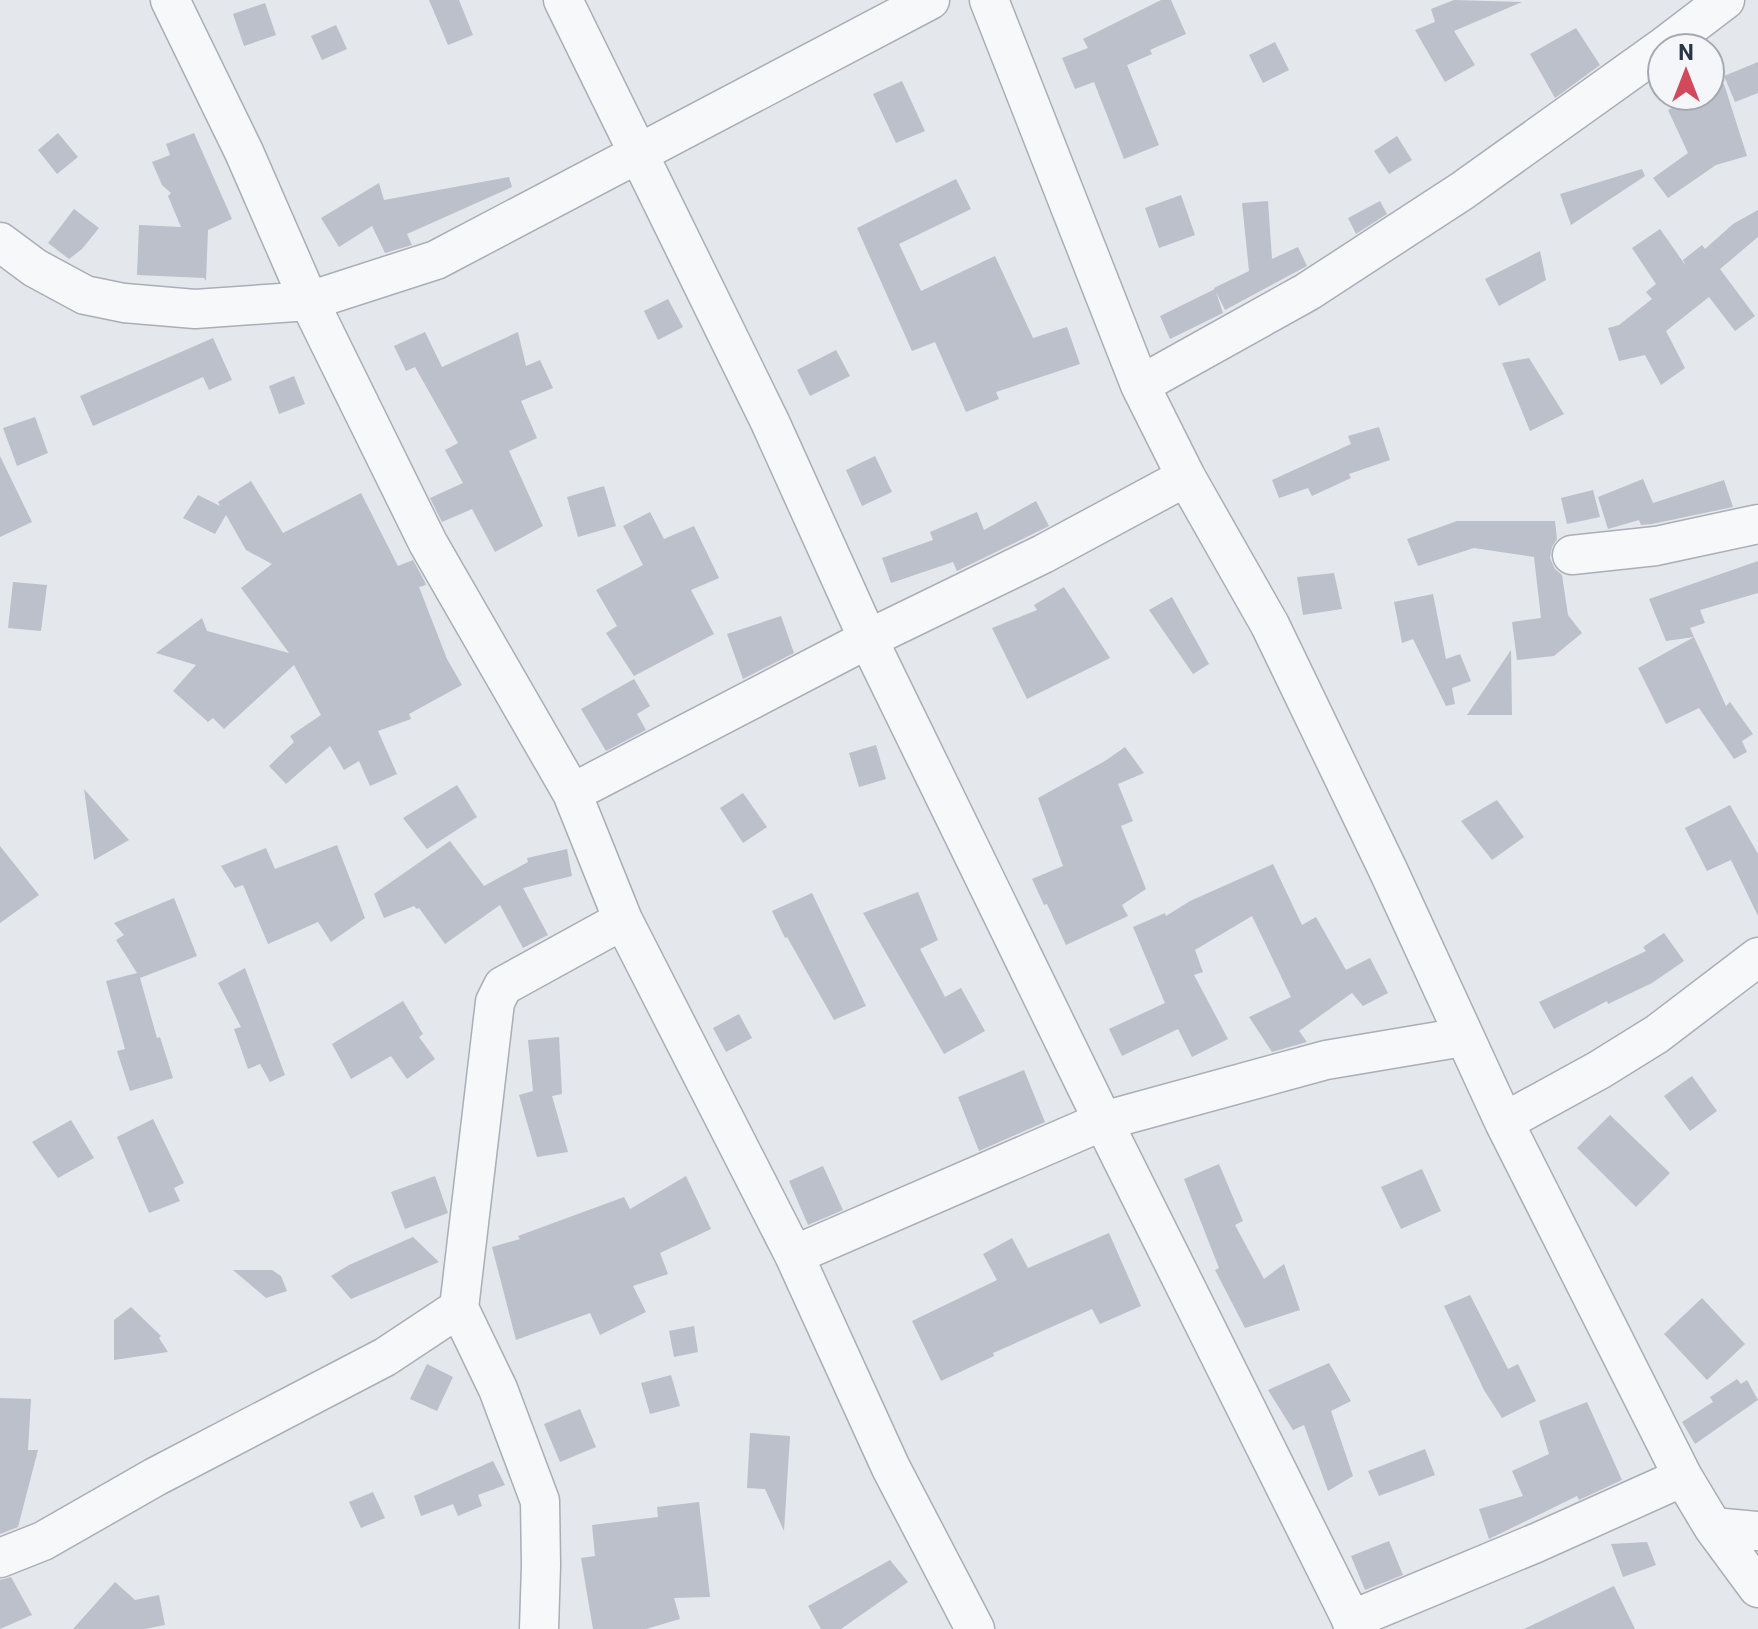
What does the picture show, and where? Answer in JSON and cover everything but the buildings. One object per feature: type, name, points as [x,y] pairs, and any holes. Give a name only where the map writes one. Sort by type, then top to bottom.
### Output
[{"type":"street","points":[[170,0],[244,152],[309,301],[428,543],[572,793],[623,920],[794,1255],[891,1468],[975,1629]]},
{"type":"street","points":[[563,0],[770,422],[868,639],[1103,1121],[1354,1624],[1683,1477]]},
{"type":"street","points":[[0,242],[35,268],[85,295],[124,303],[195,309],[309,301],[436,260],[930,0]]},
{"type":"street","points":[[989,0],[1140,385],[1186,477],[1270,625],[1504,1122],[1683,1477],[1713,1527],[1758,1588]]},
{"type":"street","points":[[1683,32],[1725,0]]},
{"type":"street","points":[[1140,385],[1307,292],[1462,191],[1646,59]]},
{"type":"street","points":[[572,793],[868,639],[1043,554],[1186,477]]},
{"type":"street","points":[[1572,555],[1656,546],[1758,524]]},
{"type":"street","points":[[539,1629],[540,1501],[498,1389],[459,1308],[495,1002],[503,986],[623,920]]},
{"type":"street","points":[[1504,1122],[1657,1034],[1758,957]]},
{"type":"street","points":[[794,1255],[1103,1121],[1326,1060],[1463,1037]]},
{"type":"street","points":[[0,1558],[43,1541],[155,1477],[385,1357],[459,1308]]},
{"type":"street","points":[[1713,1527],[1758,1531]]}]
